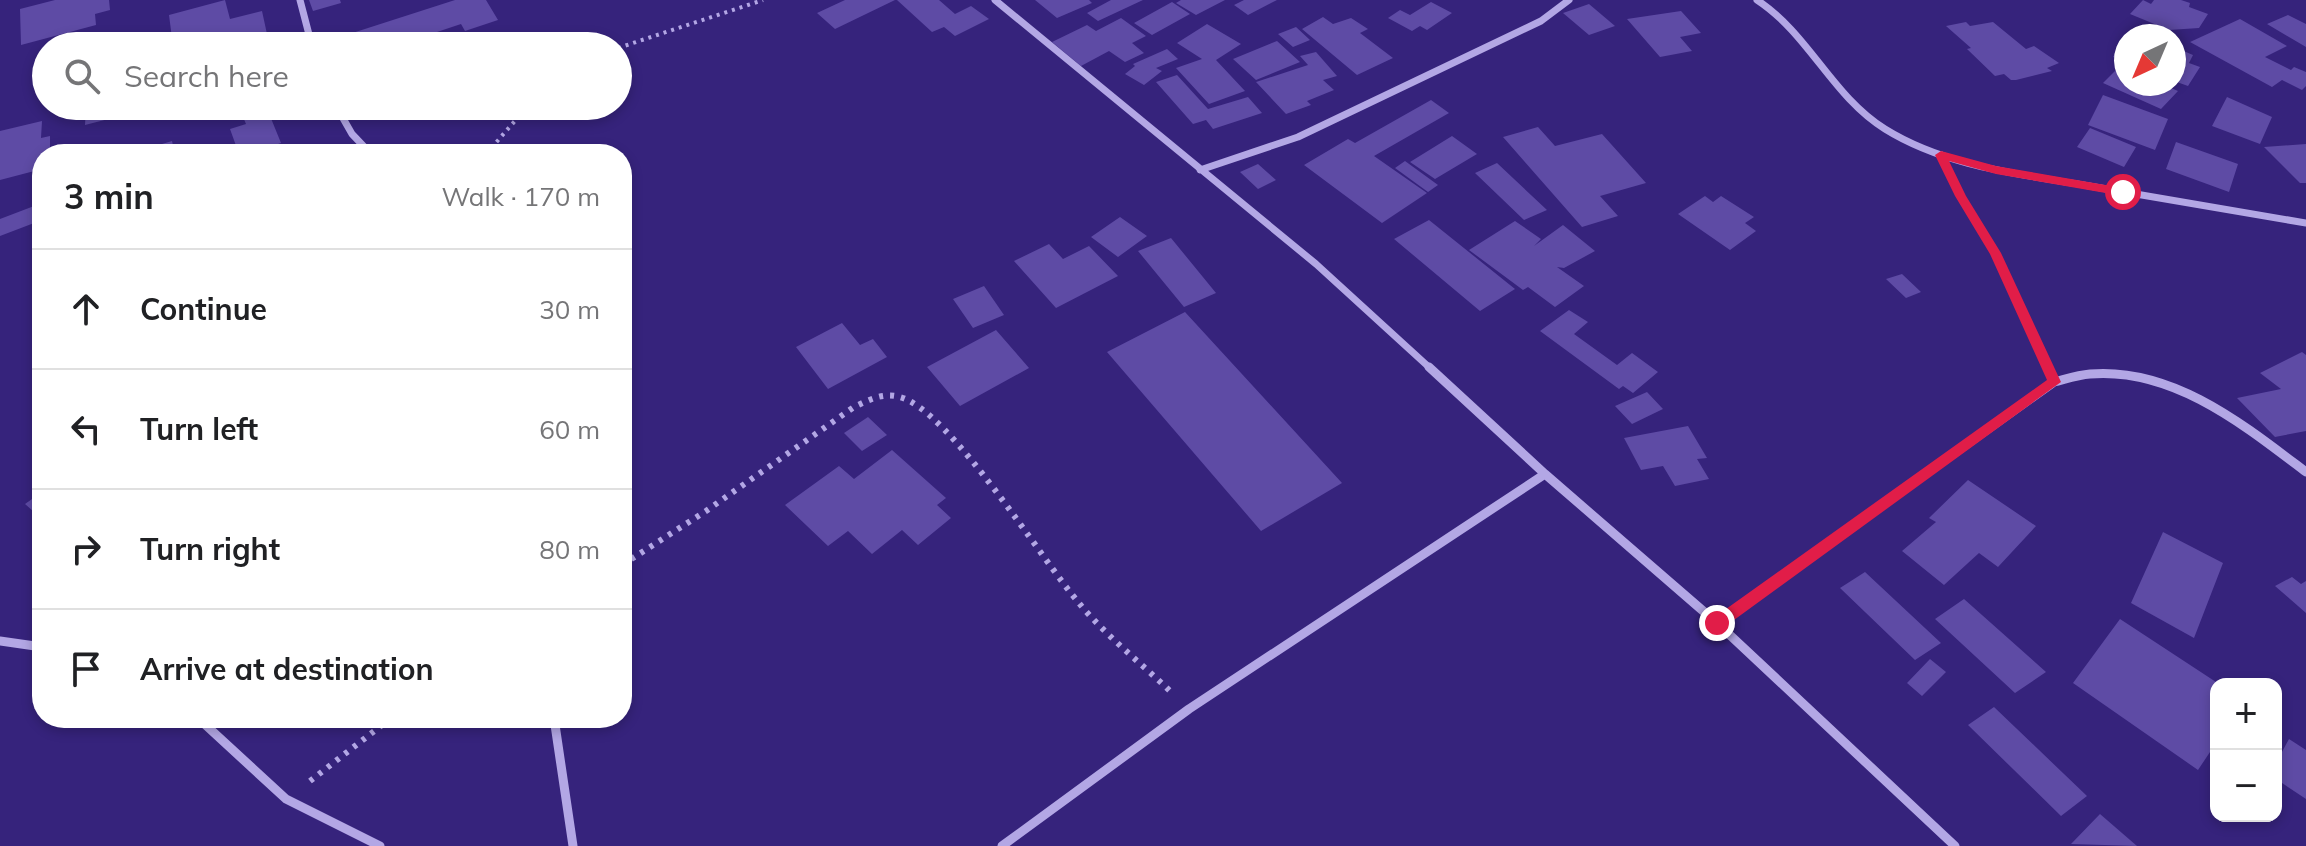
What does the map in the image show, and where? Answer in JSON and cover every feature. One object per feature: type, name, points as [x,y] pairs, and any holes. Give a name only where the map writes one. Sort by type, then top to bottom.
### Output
[{"type":"street","points":[[300,0],[308,32]]},
{"type":"street","points":[[995,0],[1316,264],[1545,474],[1717,623],[1955,846]]},
{"type":"street","points":[[1200,170],[1312,130],[1541,21],[1569,0]]},
{"type":"street","points":[[1757,0],[1779,15],[1859,109],[1882,127],[1941,155],[1996,170],[2306,223]]},
{"type":"street","points":[[344,120],[362,144]]},
{"type":"street","points":[[1941,155],[1960,196],[1995,253],[2054,382]]},
{"type":"street","points":[[1717,623],[2054,382],[2077,373],[2128,375],[2180,390],[2218,409],[2306,472]]},
{"type":"street","points":[[1002,846],[1189,709],[1545,474]]},
{"type":"street","points":[[0,641],[32,646]]},
{"type":"street","points":[[209,728],[286,799],[380,846]]},
{"type":"street","points":[[555,728],[573,846]]},
{"type":"path","points":[[632,43],[763,0]]},
{"type":"path","points":[[495,144],[516,120]]},
{"type":"path","points":[[632,559],[695,519],[854,407],[877,396],[901,397],[930,415],[957,442],[1080,605],[1189,709]]},
{"type":"path","points":[[286,799],[378,728]]},
{"type":"building","points":[[55,0],[109,0],[110,10],[95,14],[96,25],[70,32],[32,32],[32,42],[21,45],[20,9]]},
{"type":"building","points":[[225,0],[230,19],[262,11],[267,32],[171,32],[169,15]]},
{"type":"building","points":[[309,0],[340,0],[341,3],[313,11]]},
{"type":"building","points":[[455,0],[486,0],[498,20],[465,31],[461,24],[437,32],[356,32]]},
{"type":"building","points":[[845,0],[895,0],[835,29],[817,13]]},
{"type":"building","points":[[897,0],[939,0],[955,14],[971,6],[989,19],[955,36],[944,27],[932,32]]},
{"type":"building","points":[[1035,0],[1089,0],[1092,3],[1057,18]]},
{"type":"building","points":[[1111,0],[1143,0],[1098,21],[1087,13]]},
{"type":"building","points":[[1181,0],[1225,0],[1196,15],[1176,3]]},
{"type":"building","points":[[1244,0],[1277,0],[1248,15],[1234,5]]},
{"type":"building","points":[[2143,0],[2151,4],[2154,0],[2181,0],[2190,3],[2189,7],[2208,14],[2199,28],[2186,29],[2186,24],[2154,24],[2130,14]]},
{"type":"building","points":[[1172,2],[1190,14],[1152,35],[1134,23]]},
{"type":"building","points":[[1431,2],[1452,13],[1427,30],[1420,26],[1412,31],[1388,18],[1400,10],[1410,15]]},
{"type":"building","points":[[1589,4],[1615,26],[1589,35],[1563,13]]},
{"type":"building","points":[[1681,11],[1701,33],[1680,37],[1692,51],[1660,57],[1627,19]]},
{"type":"building","points":[[2288,15],[2306,24],[2306,47],[2267,24]]},
{"type":"building","points":[[1323,17],[1333,24],[1351,18],[1368,29],[1360,33],[1393,58],[1357,75],[1302,29]]},
{"type":"building","points":[[1121,18],[1146,36],[1132,43],[1144,53],[1125,62],[1109,51],[1081,66],[1052,42],[1087,25],[1096,31]]},
{"type":"building","points":[[2240,19],[2287,46],[2265,57],[2291,70],[2294,67],[2306,72],[2306,86],[2302,90],[2282,80],[2272,87],[2190,42]]},
{"type":"building","points":[[1966,22],[1970,26],[1993,22],[2026,49],[2034,46],[2059,63],[2047,68],[2052,71],[2016,80],[2004,74],[1995,76],[1967,49],[1971,48],[1946,26]]},
{"type":"building","points":[[1207,24],[1241,44],[1216,60],[1245,91],[1209,104],[1176,68],[1202,59],[1177,43]]},
{"type":"building","points":[[1296,27],[1310,40],[1293,47],[1278,34]]},
{"type":"building","points":[[1277,41],[1300,62],[1256,80],[1233,59]]},
{"type":"building","points":[[1167,49],[1178,59],[1156,68],[1162,71],[1144,85],[1125,74],[1135,66],[1133,64]]},
{"type":"building","points":[[1316,52],[1337,76],[1323,80],[1334,90],[1307,101],[1311,105],[1286,114],[1256,82],[1308,65],[1300,56]]},
{"type":"building","points":[[2186,52],[2193,55],[2189,63],[2200,67],[2188,86]]},
{"type":"building","points":[[2114,72],[2114,88],[2103,83]]},
{"type":"building","points":[[1177,75],[1208,109],[1248,97],[1262,113],[1213,129],[1206,120],[1193,124],[1156,82]]},
{"type":"building","points":[[2103,95],[2168,119],[2155,150],[2088,125]]},
{"type":"building","points":[[2132,96],[2173,96],[2161,109]]},
{"type":"building","points":[[2227,97],[2272,117],[2260,144],[2212,126]]},
{"type":"building","points":[[1431,100],[1449,113],[1374,156],[1427,193],[1382,223],[1304,165],[1348,139],[1355,143]]},
{"type":"building","points":[[85,120],[104,120],[85,125]]},
{"type":"building","points":[[244,120],[272,120],[281,143],[235,144],[230,129],[246,124]]},
{"type":"building","points":[[42,121],[41,138],[50,136],[50,144],[32,144],[32,172],[0,180],[0,131]]},
{"type":"building","points":[[1538,127],[1555,146],[1602,134],[1646,183],[1600,196],[1618,216],[1582,227],[1503,137]]},
{"type":"building","points":[[2090,128],[2136,147],[2124,167],[2077,147]]},
{"type":"building","points":[[1452,136],[1477,154],[1435,179],[1410,162]]},
{"type":"building","points":[[2176,142],[2238,164],[2229,192],[2166,169]]},
{"type":"building","points":[[2306,144],[2306,183],[2300,183],[2264,147]]},
{"type":"building","points":[[1405,161],[1438,185],[1428,192],[1395,168]]},
{"type":"building","points":[[1497,163],[1547,210],[1524,220],[1475,173]]},
{"type":"building","points":[[1258,164],[1276,180],[1258,189],[1240,172]]},
{"type":"building","points":[[1705,196],[1713,202],[1721,196],[1754,217],[1745,223],[1756,231],[1730,250],[1678,214]]},
{"type":"building","points":[[32,207],[32,224],[0,236],[0,219]]},
{"type":"building","points":[[1120,217],[1147,236],[1118,257],[1091,237]]},
{"type":"building","points":[[1429,220],[1515,289],[1480,311],[1394,239]]},
{"type":"building","points":[[1515,221],[1541,239],[1534,246],[1563,225],[1595,251],[1564,268],[1557,267],[1584,286],[1555,307],[1528,287],[1523,290],[1469,250]]},
{"type":"building","points":[[1171,238],[1216,293],[1184,307],[1138,251]]},
{"type":"building","points":[[1049,244],[1063,259],[1089,246],[1118,276],[1056,308],[1014,261]]},
{"type":"building","points":[[1902,274],[1921,292],[1906,298],[1886,279]]},
{"type":"building","points":[[984,286],[1004,315],[973,328],[953,299]]},
{"type":"building","points":[[1569,310],[1588,322],[1574,334],[1617,365],[1632,353],[1658,372],[1633,393],[1623,386],[1619,389],[1540,331]]},
{"type":"building","points":[[1185,312],[1342,483],[1261,531],[1107,352]]},
{"type":"building","points":[[842,323],[860,345],[873,339],[887,357],[828,389],[796,347]]},
{"type":"building","points":[[996,330],[1029,368],[960,406],[927,367]]},
{"type":"building","points":[[2302,352],[2306,355],[2306,431],[2275,437],[2237,398],[2281,389],[2260,373]]},
{"type":"building","points":[[1647,392],[1663,409],[1632,424],[1615,406]]},
{"type":"building","points":[[868,417],[887,435],[862,451],[844,433]]},
{"type":"building","points":[[1688,426],[1707,458],[1697,459],[1709,479],[1675,486],[1663,466],[1641,470],[1624,438]]},
{"type":"building","points":[[892,450],[946,498],[937,505],[951,518],[918,545],[902,530],[872,554],[848,531],[828,546],[785,505],[839,466],[854,479]]},
{"type":"building","points":[[1968,480],[2036,526],[1998,567],[1979,553],[1944,585],[1902,551],[1936,522],[1929,518]]},
{"type":"building","points":[[2163,532],[2223,563],[2194,638],[2131,603]]},
{"type":"building","points":[[1865,572],[1941,643],[1915,660],[1840,588]]},
{"type":"building","points":[[2292,577],[2301,584],[2306,581],[2306,613],[2275,586]]},
{"type":"building","points":[[1964,599],[2046,672],[2015,693],[1935,619]]},
{"type":"building","points":[[2120,619],[2210,678],[2210,752],[2198,770],[2073,683]]},
{"type":"building","points":[[1930,659],[1946,672],[1922,696],[1907,683]]},
{"type":"building","points":[[1994,707],[2087,796],[2061,816],[1968,725]]},
{"type":"building","points":[[2289,739],[2306,750],[2306,799],[2282,783],[2282,752]]},
{"type":"building","points":[[2100,814],[2137,846],[2071,844]]},
{"type":"route","points":[[1717,623],[2054,382],[1995,253],[1960,196],[1941,155],[1996,170],[2123,192]]}]
